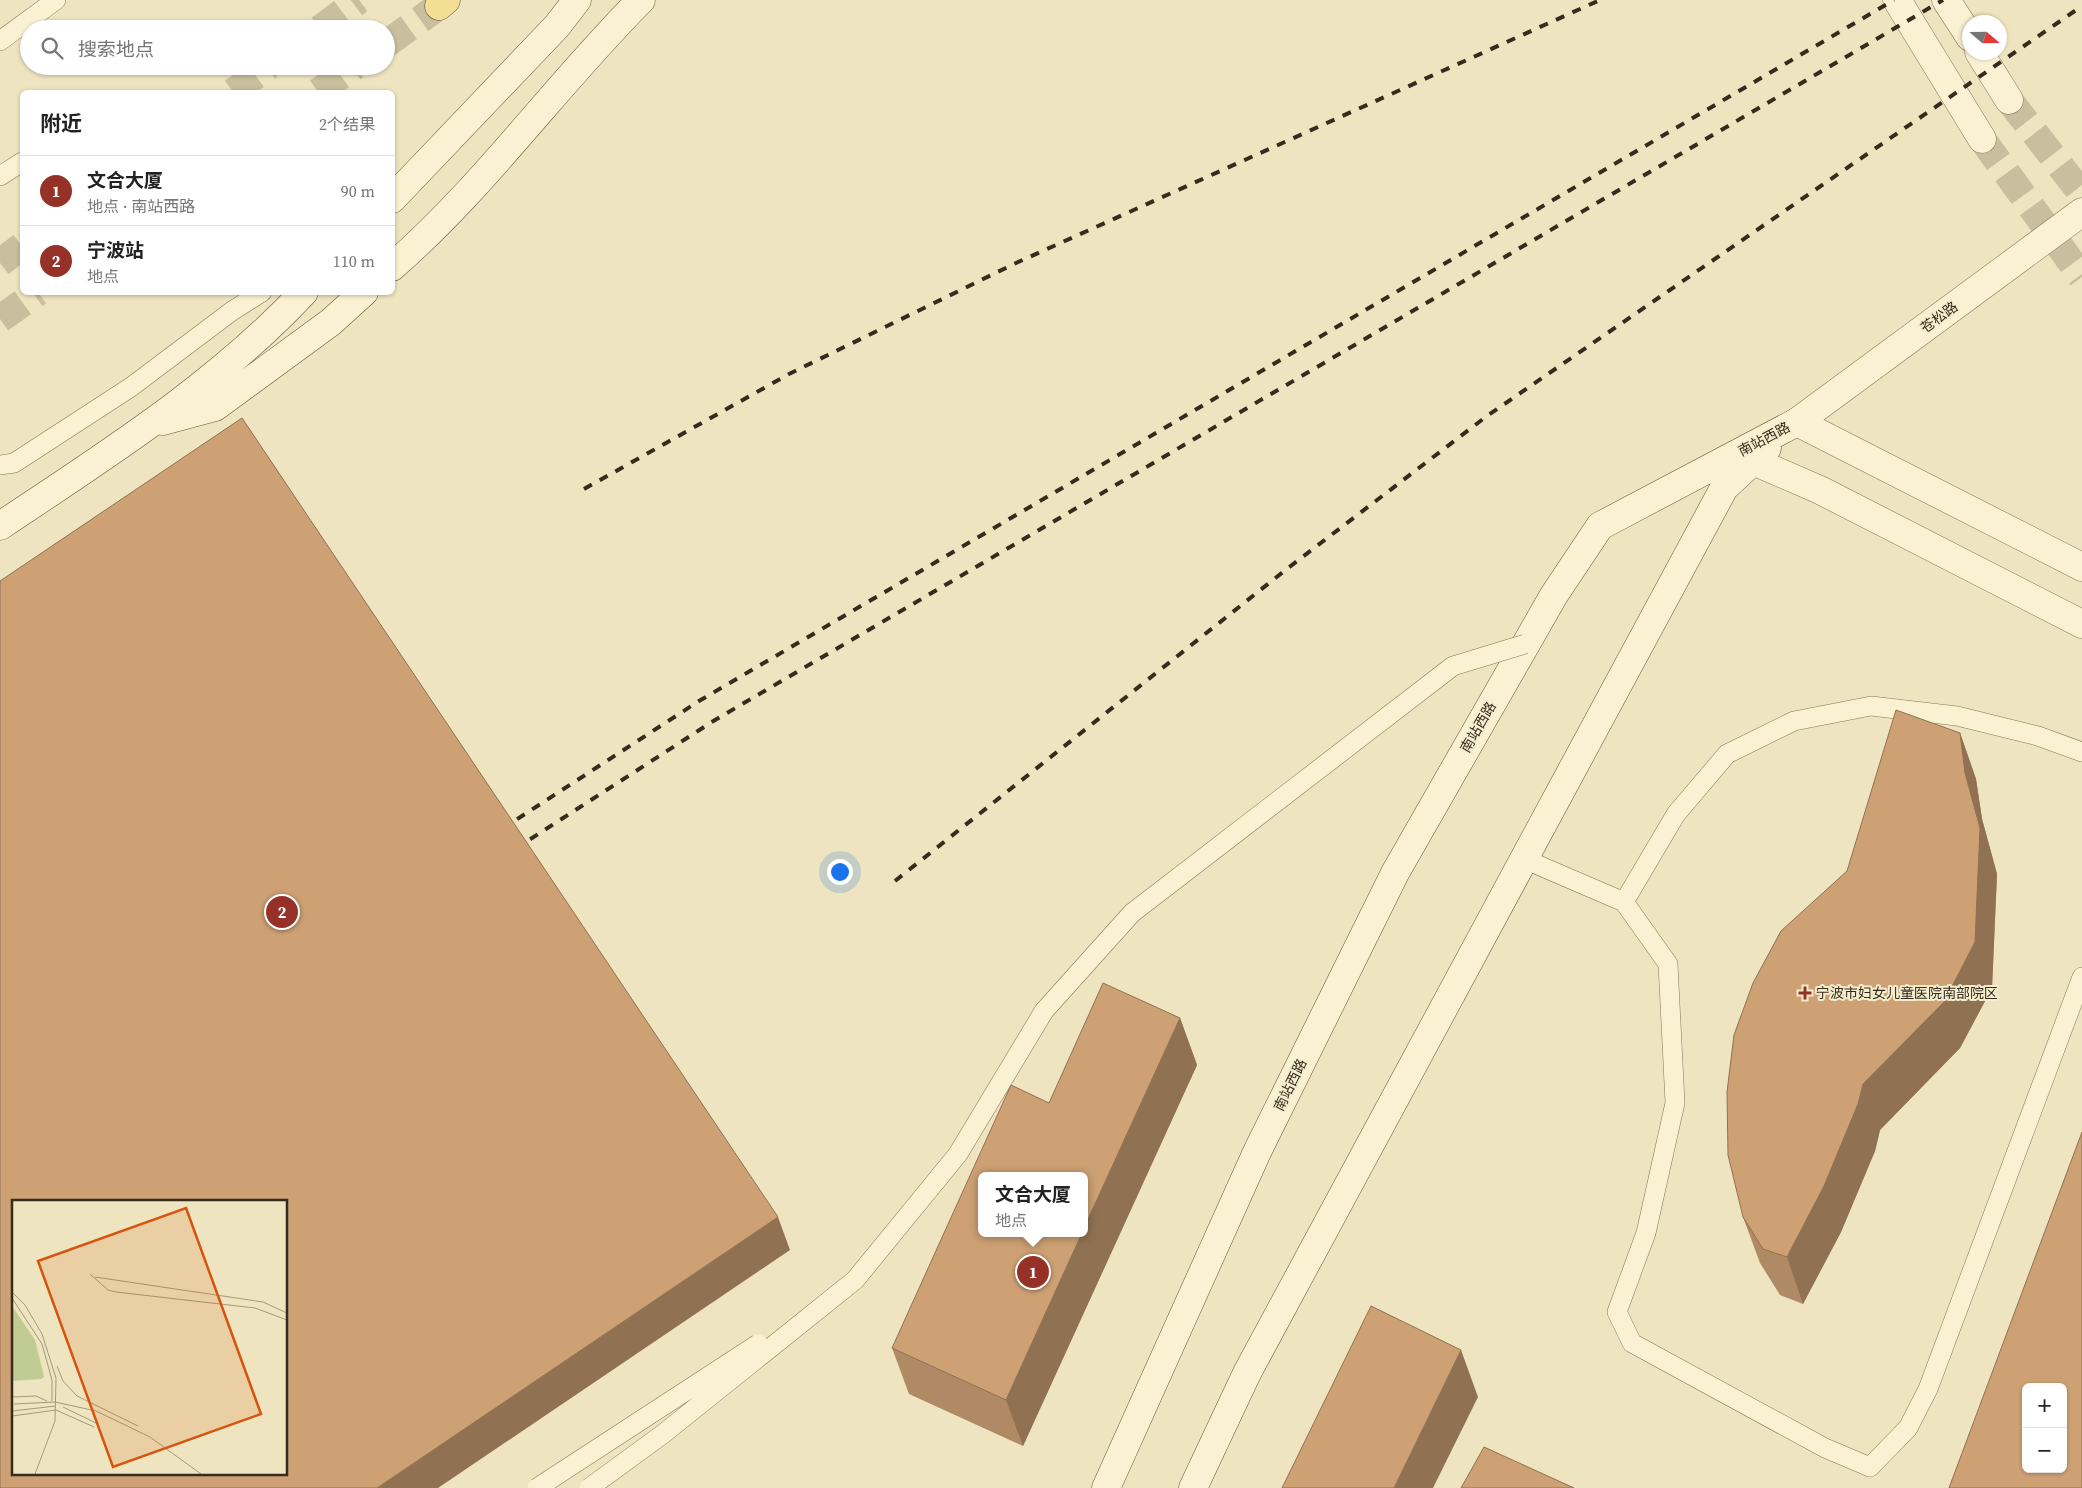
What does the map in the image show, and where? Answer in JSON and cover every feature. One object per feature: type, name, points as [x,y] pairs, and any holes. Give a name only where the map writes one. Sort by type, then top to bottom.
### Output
[{"type":"main road","points":[[395,197],[557,26],[576,0]]},
{"type":"main road","points":[[395,265],[417,246],[641,0]]},
{"type":"main road","points":[[1897,0],[1982,139]]},
{"type":"main road","points":[[1946,0],[1962,25]]},
{"type":"main road","points":[[1984,60],[2009,100]]},
{"type":"main road","name":"苍松路","points":[[1797,422],[2082,212]]},
{"type":"main road","points":[[0,526],[152,424],[274,325],[301,295]]},
{"type":"main road","points":[[152,424],[215,407],[331,322],[361,295]]},
{"type":"main road","points":[[1797,422],[2082,567]]},
{"type":"main road","name":"南站西路","points":[[1193,1488],[1247,1373],[1724,488],[1797,422]]},
{"type":"main road","name":"南站西路","points":[[1106,1488],[1257,1152],[1395,873],[1554,595],[1600,526],[1797,422]]},
{"type":"main road","points":[[1753,461],[1820,490],[2082,624]]},
{"type":"lane","points":[[29,20],[56,0]]},
{"type":"lane","points":[[0,41],[20,26]]},
{"type":"lane","points":[[0,176],[20,163]]},
{"type":"lane","points":[[0,465],[14,463],[131,387],[232,311],[257,295]]},
{"type":"lane","points":[[589,1488],[663,1434],[855,1280],[958,1154],[1044,1010],[1132,913],[1453,666],[1525,644]]},
{"type":"lane","points":[[1624,902],[1676,814],[1727,754],[1794,721],[1870,706],[1956,716],[2038,736],[2082,752]]},
{"type":"lane","points":[[1524,859],[1624,902],[1668,964],[1675,1103],[1646,1234],[1617,1312],[1632,1343],[1825,1448],[1870,1467],[1908,1428],[1928,1389],[2082,977]]},
{"type":"lane","points":[[537,1488],[855,1280]]},
{"type":"building","points":[[242,418],[778,1217],[377,1488],[0,1488],[0,581]]},
{"type":"building","points":[[1896,710],[1960,733],[1965,773],[1980,828],[1975,942],[1944,1002],[1863,1084],[1858,1104],[1824,1186],[1787,1257],[1763,1249],[1743,1217],[1728,1155],[1727,1092],[1734,1035],[1753,983],[1781,931],[1847,871]]},
{"type":"building","points":[[1103,983],[1180,1018],[1088,1219],[1088,1172],[978,1172],[978,1237],[1080,1237],[1006,1400],[892,1348],[1011,1085],[1049,1103]]},
{"type":"building","points":[[2082,1132],[2082,1488],[1949,1488]]},
{"type":"building","points":[[1371,1306],[1461,1350],[1394,1488],[1282,1488]]},
{"type":"building","points":[[1484,1447],[1574,1488],[1461,1488]]},
{"type":"tunnel","points":[[332,20],[359,0]]},
{"type":"tunnel","points":[[395,38],[439,6]]},
{"type":"tunnel","points":[[236,90],[257,75]]},
{"type":"tunnel","points":[[321,90],[342,75]]},
{"type":"tunnel","points":[[2009,100],[2082,194]]},
{"type":"tunnel","points":[[1982,139],[2082,277]]},
{"type":"tunnel","points":[[0,263],[20,248]]},
{"type":"tunnel","points":[[0,319],[34,295]]},
{"type":"railway","points":[[584,489],[789,374],[1016,263],[1600,0]]},
{"type":"railway","points":[[502,829],[699,701],[1894,0]]},
{"type":"railway","points":[[515,849],[715,720],[1943,0]]},
{"type":"railway","points":[[895,881],[1288,568],[1487,416],[2082,6]]},
{"type":"place","name":"宁波站","points":[[282,912]]},
{"type":"place","name":"宁波市妇女儿童医院南部院区","points":[[1805,993]]},
{"type":"place","name":"文合大厦","points":[[1033,1272]]}]
